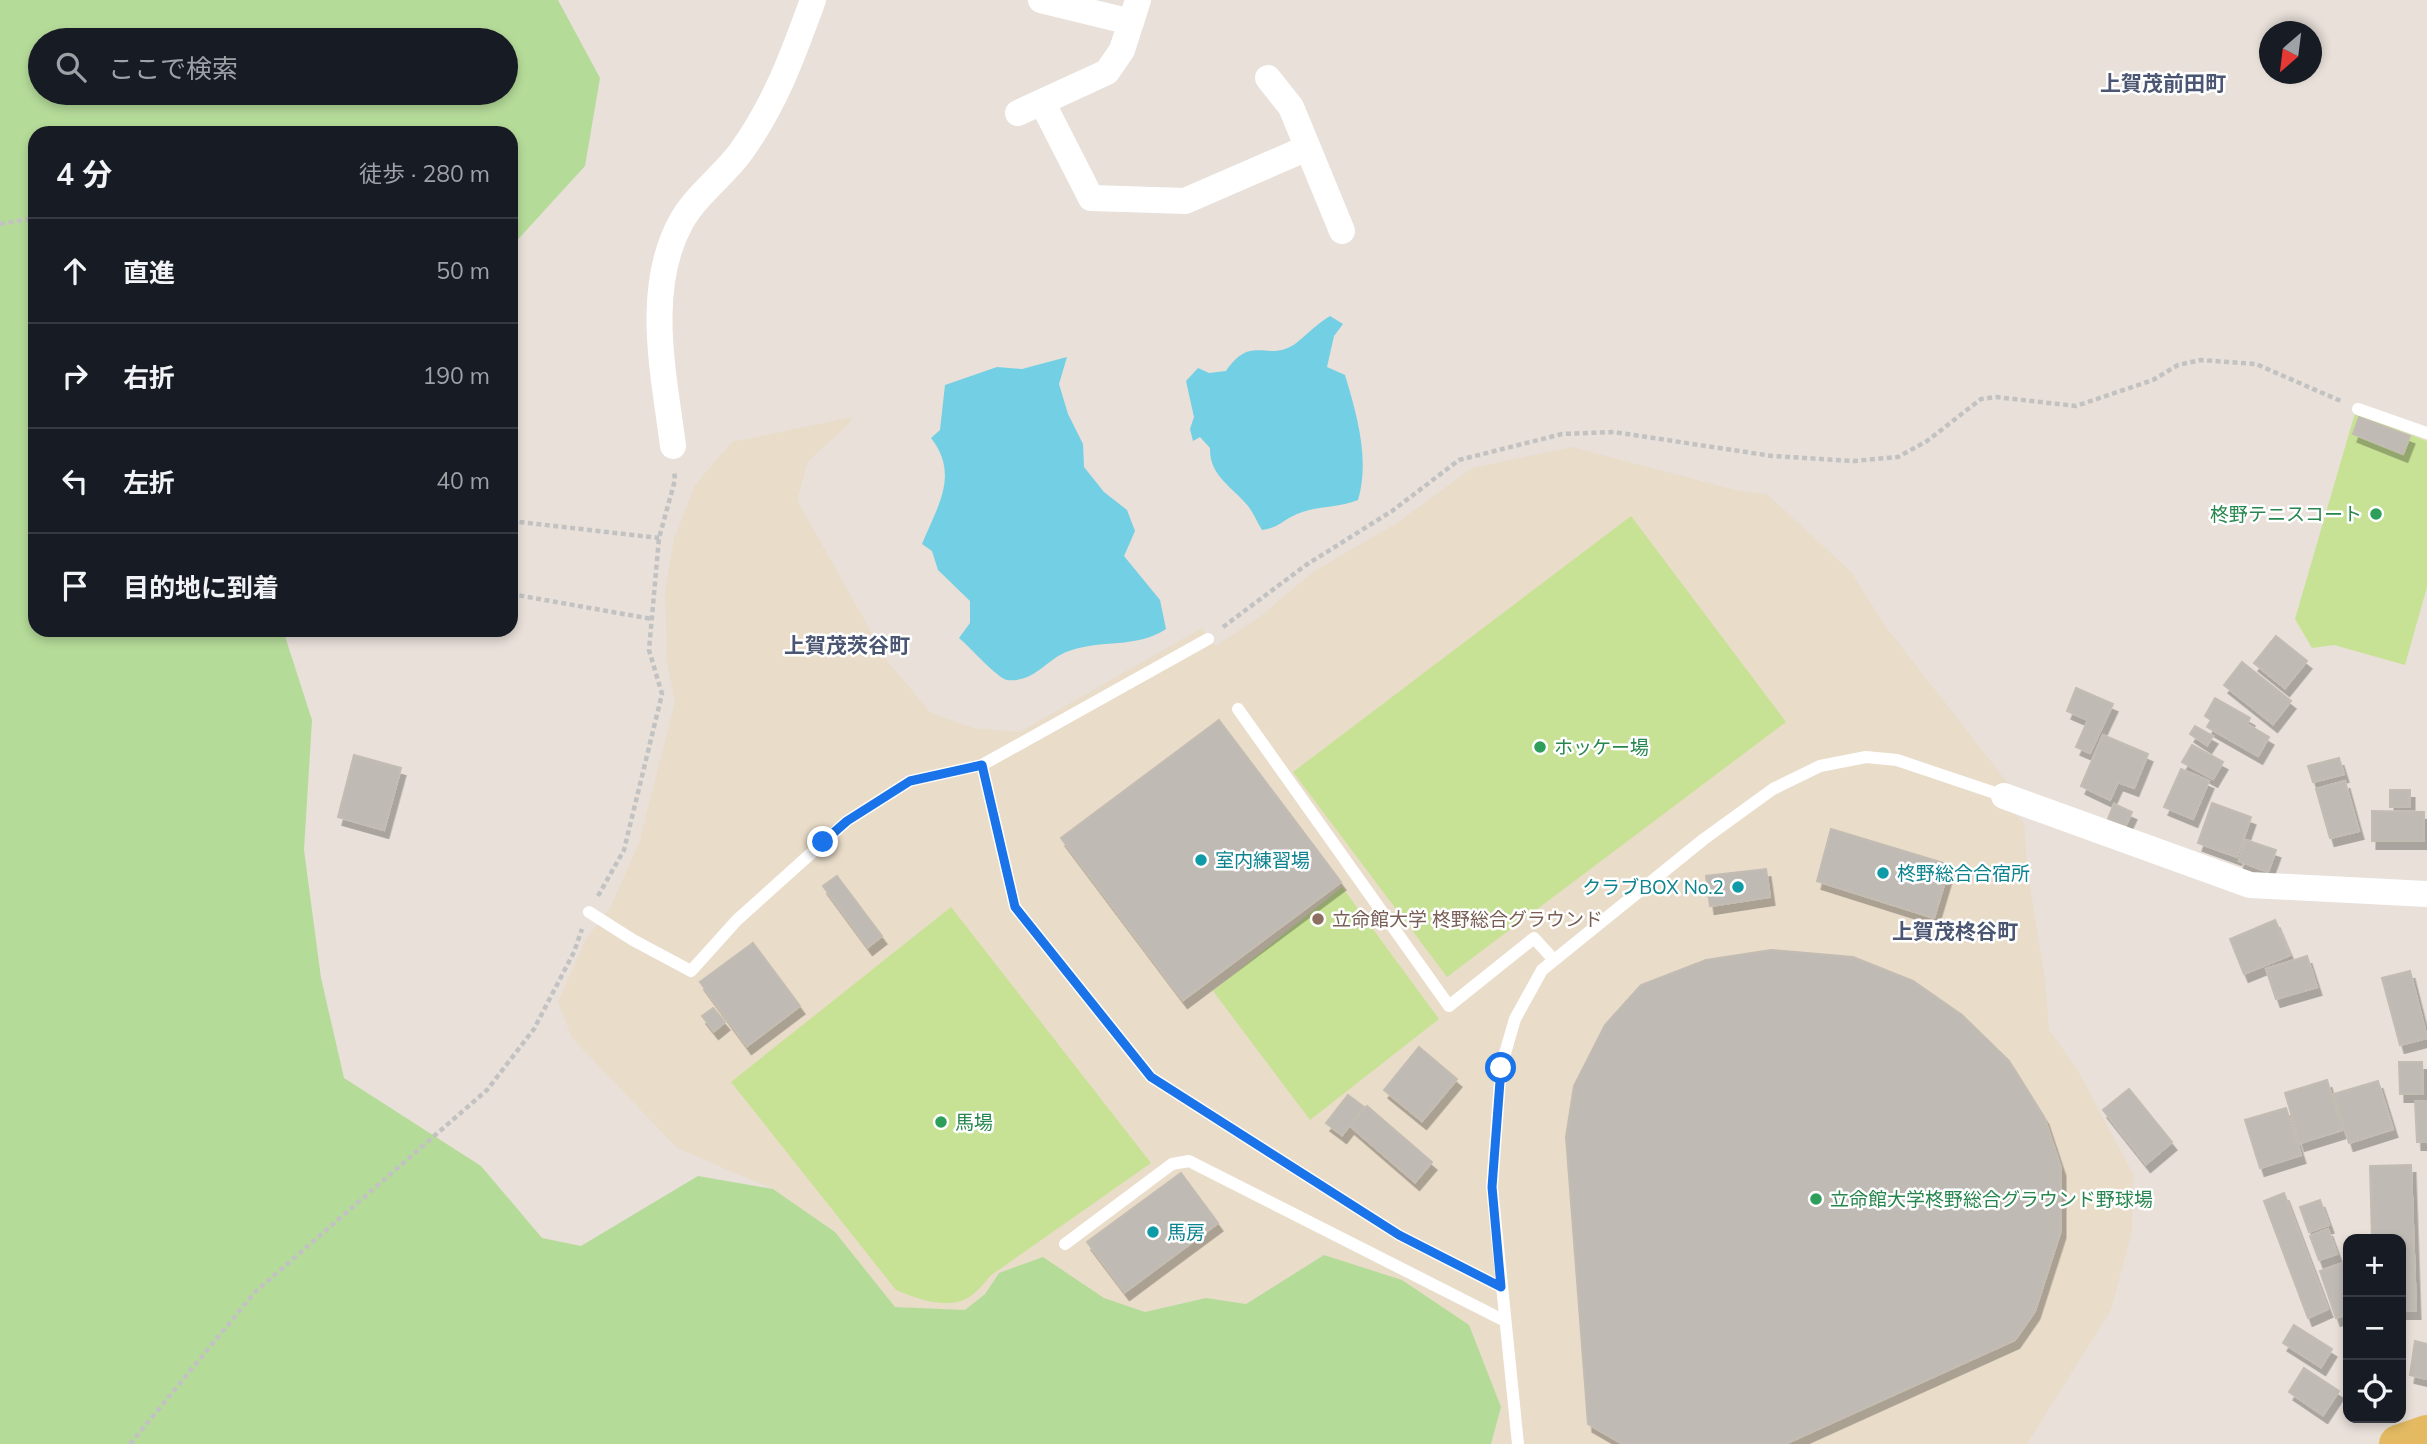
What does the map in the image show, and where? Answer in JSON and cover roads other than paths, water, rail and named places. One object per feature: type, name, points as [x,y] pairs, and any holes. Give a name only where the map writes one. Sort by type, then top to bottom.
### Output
[{"type":"main road","points":[[2398,1444],[2427,1434]]},
{"type":"street","points":[[673,446],[657,316],[668,258],[682,221],[740,153],[782,86],[813,0]]},
{"type":"street","points":[[1018,113],[1107,72],[1122,50],[1134,11],[1041,0]]},
{"type":"street","points":[[1268,78],[1291,107],[1342,231]]},
{"type":"street","points":[[1042,102],[1091,198],[1185,201],[1307,148]]},
{"type":"street","points":[[2004,796],[2250,885],[2427,894]]},
{"type":"lane","points":[[2358,409],[2427,433]]},
{"type":"lane","points":[[589,912],[633,940],[691,971],[737,920],[847,821],[910,781],[982,765],[1208,639]]},
{"type":"lane","points":[[1238,709],[1449,1006],[1534,938],[1554,960]]},
{"type":"lane","points":[[1518,1444],[1492,1187],[1501,1068],[1515,1019],[1542,970],[1703,839],[1773,789],[1820,766],[1866,757],[1897,761],[2004,796]]},
{"type":"lane","points":[[982,765],[1015,907],[1151,1077],[1399,1235],[1501,1287]]},
{"type":"lane","points":[[1065,1244],[1171,1164],[1189,1161],[1505,1321]]},
{"type":"water","points":[[1330,316],[1343,324],[1334,336],[1327,367],[1345,375],[1354,406],[1363,469],[1358,500],[1304,511],[1272,528],[1262,530],[1248,506],[1218,474],[1213,466],[1210,448],[1200,437],[1193,441],[1190,429],[1194,417],[1186,381],[1198,368],[1209,373],[1226,371],[1244,353],[1285,349]]},
{"type":"water","points":[[1067,357],[1059,384],[1068,414],[1083,444],[1084,467],[1104,492],[1127,510],[1135,531],[1124,556],[1160,600],[1166,629],[1130,642],[1081,647],[1061,654],[1025,678],[1007,680],[990,668],[959,638],[970,623],[970,601],[938,570],[932,551],[922,544],[939,504],[945,478],[940,452],[931,438],[940,430],[945,385],[997,367],[1022,369]]},
{"type":"place","name":"柊野テニスコート","points":[[2376,514]]},
{"type":"place","name":"ホッケー場","points":[[1540,747]]},
{"type":"place","name":"室内練習場","points":[[1201,860]]},
{"type":"place","name":"柊野総合合宿所","points":[[1883,873]]},
{"type":"place","name":"クラブBOX No.2","points":[[1738,887]]},
{"type":"place","name":"立命館大学 柊野総合グラウンド","points":[[1318,919]]},
{"type":"place","name":"馬場","points":[[941,1122]]},
{"type":"place","name":"立命館大学柊野総合グラウンド野球場","points":[[1816,1199]]},
{"type":"place","name":"馬房","points":[[1153,1232]]},
{"type":"district","name":"上賀茂前田町","points":[[2163,84]]},
{"type":"district","name":"上賀茂茨谷町","points":[[847,646]]},
{"type":"district","name":"上賀茂柊谷町","points":[[1955,932]]}]
